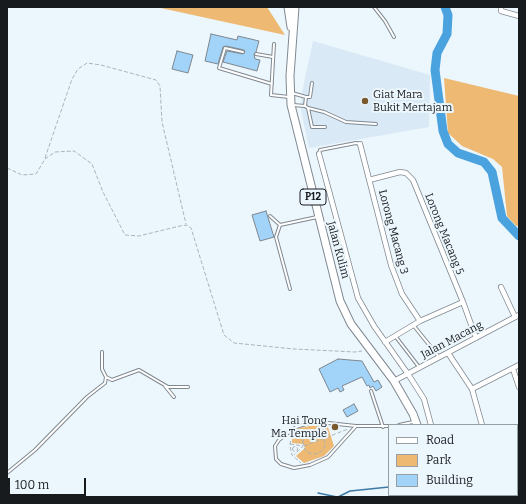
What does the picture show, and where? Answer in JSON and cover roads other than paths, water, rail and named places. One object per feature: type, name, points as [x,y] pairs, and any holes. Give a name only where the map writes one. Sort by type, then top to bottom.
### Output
[{"type":"main road","points":[[288,7],[293,37]]},
{"type":"main road","points":[[293,37],[294,7]]},
{"type":"main road","name":"Jalan Kulim","points":[[293,37],[290,95],[291,105],[340,301],[351,324],[394,381],[416,423]]},
{"type":"street","points":[[501,7],[501,11],[519,16]]},
{"type":"street","name":"Lorong Macang 3","points":[[360,144],[391,264],[402,294],[420,320]]},
{"type":"street","name":"Jalan Kulim","points":[[319,154],[358,298],[374,326],[408,374],[424,400],[431,424]]},
{"type":"street","name":"Lorong Macang 5","points":[[370,180],[400,172],[406,173],[413,180],[463,302],[476,338]]},
{"type":"street","points":[[501,288],[517,316]]},
{"type":"street","points":[[385,342],[420,320],[463,302]]},
{"type":"street","name":"Jalan Macang","points":[[394,381],[517,316]]},
{"type":"street","points":[[448,352],[472,389],[482,424]]},
{"type":"street","points":[[472,389],[519,366]]},
{"type":"street","points":[[513,369],[519,387]]},
{"type":"lane","points":[[374,7],[385,21],[394,37]]},
{"type":"lane","points":[[274,44],[271,95],[310,97],[312,83]]},
{"type":"lane","points":[[243,52],[225,48],[219,68],[272,84]]},
{"type":"lane","points":[[256,54],[273,57]]},
{"type":"lane","points":[[305,106],[306,97]]},
{"type":"lane","points":[[291,105],[305,106],[324,112],[346,122],[376,124]]},
{"type":"lane","points":[[308,108],[312,127],[324,127]]},
{"type":"lane","points":[[319,154],[320,150],[356,142],[360,144]]},
{"type":"lane","points":[[270,216],[280,225]]},
{"type":"lane","points":[[280,225],[318,217]]},
{"type":"lane","points":[[280,225],[276,237],[290,289]]},
{"type":"lane","points":[[413,325],[439,357]]},
{"type":"lane","points":[[396,336],[420,368]]},
{"type":"lane","points":[[7,473],[35,450],[87,397],[105,383],[106,377],[102,369],[102,352]]},
{"type":"lane","points":[[106,377],[112,380],[138,370],[168,387],[188,387]]},
{"type":"lane","points":[[163,384],[174,397]]},
{"type":"lane","points":[[371,391],[383,427]]},
{"type":"lane","points":[[356,426],[328,457],[294,468],[287,467],[276,459],[275,446],[285,434],[293,429],[309,423],[328,422],[356,426],[388,426]]},
{"type":"waterway","points":[[445,7],[448,15],[447,34],[437,53],[435,70],[443,131],[448,144],[458,153],[484,162],[492,172],[502,218],[519,236]]},
{"type":"waterway","points":[[338,497],[350,491],[388,487]]},
{"type":"waterway","points":[[318,493],[337,497]]},
{"type":"place","name":"Giat Mara Bukit Mertajam","points":[[365,101]]},
{"type":"place","name":"Hai Tong Ma Temple","points":[[335,427]]}]
